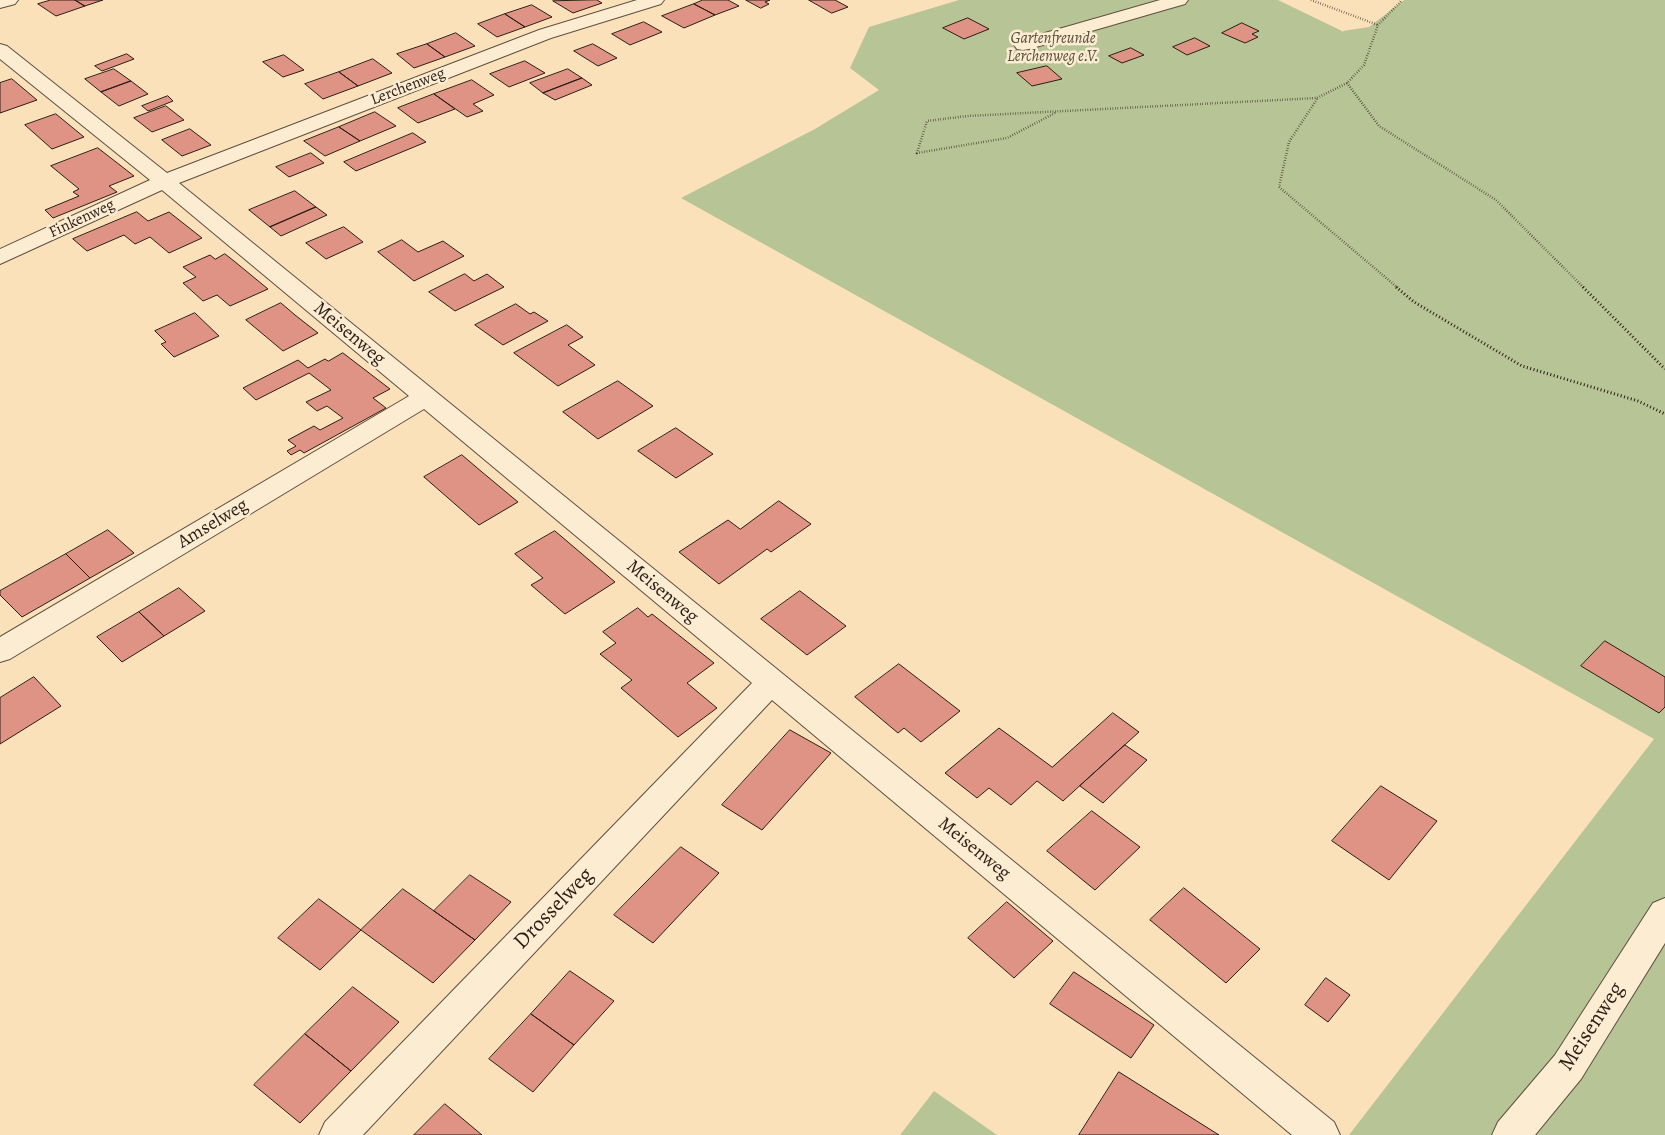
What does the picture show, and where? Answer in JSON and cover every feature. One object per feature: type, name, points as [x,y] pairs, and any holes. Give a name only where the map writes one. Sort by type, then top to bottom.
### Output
[{"type":"street","points":[[0,3],[9,0]]},
{"type":"street","name":"Lerchenweg","points":[[164,181],[545,34],[654,0]]},
{"type":"street","points":[[1023,45],[1178,0]]},
{"type":"street","name":"Meisenweg","points":[[0,50],[164,181],[1321,1135]]},
{"type":"street","name":"Finkenweg","points":[[0,257],[164,181]]},
{"type":"street","name":"Amselweg","points":[[0,651],[426,397]]},
{"type":"street","name":"Drosselweg","points":[[338,1135],[771,682]]},
{"type":"street","name":"Meisenweg","points":[[1511,1135],[1568,1067],[1665,913]]},
{"type":"path","points":[[1311,0],[1378,25]]},
{"type":"path","points":[[1055,113],[1007,138],[917,153],[927,121],[967,116],[1055,113],[1317,98],[1347,83],[1364,65],[1378,25],[1402,0]]},
{"type":"path","points":[[1347,83],[1379,126],[1496,200],[1665,369]]},
{"type":"path","points":[[1317,98],[1289,142],[1280,188],[1414,302],[1522,366],[1638,401],[1665,414]]},
{"type":"green space","name":"Gartenfreunde Lerchenweg e.V.","points":[[959,0],[1278,0],[1342,31],[1342,33],[1343,31],[1369,27],[1404,0],[1665,0],[1665,1135],[1349,1135],[1654,739],[681,198],[815,129],[879,90],[850,68],[869,27]]},
{"type":"green space","points":[[934,1091],[997,1135],[900,1135]]},
{"type":"building","points":[[51,0],[75,0],[85,6],[56,16],[38,4]]},
{"type":"building","points":[[75,0],[103,0],[85,6]]},
{"type":"building","points":[[597,0],[602,3],[573,13],[553,1]]},
{"type":"building","points":[[703,0],[728,0],[739,6],[715,15],[694,4]]},
{"type":"building","points":[[746,0],[770,0],[765,2],[769,4],[761,8]]},
{"type":"building","points":[[809,0],[835,0],[848,7],[832,13]]},
{"type":"building","points":[[694,4],[715,15],[684,28],[662,16]]},
{"type":"building","points":[[532,5],[552,17],[525,27],[505,14]]},
{"type":"building","points":[[505,14],[525,27],[497,37],[478,24]]},
{"type":"building","points":[[968,18],[989,29],[964,39],[943,28]]},
{"type":"building","points":[[644,22],[662,32],[630,45],[612,34]]},
{"type":"building","points":[[1242,23],[1259,31],[1252,34],[1258,37],[1245,43],[1222,33]]},
{"type":"building","points":[[456,33],[475,46],[445,57],[427,44]]},
{"type":"building","points":[[1195,38],[1210,46],[1187,55],[1173,47]]},
{"type":"building","points":[[427,44],[445,57],[414,68],[397,54]]},
{"type":"building","points":[[593,44],[617,58],[598,66],[574,51]]},
{"type":"building","points":[[1131,48],[1144,55],[1122,63],[1109,56]]},
{"type":"building","points":[[127,54],[134,59],[102,71],[95,66]]},
{"type":"building","points":[[284,55],[304,70],[283,77],[263,62]]},
{"type":"building","points":[[373,59],[392,73],[358,86],[339,72]]},
{"type":"building","points":[[525,61],[545,73],[509,87],[490,74]]},
{"type":"building","points":[[1047,66],[1062,79],[1032,86],[1017,73]]},
{"type":"building","points":[[114,69],[131,81],[101,92],[85,79]]},
{"type":"building","points":[[568,69],[582,78],[543,93],[530,83]]},
{"type":"building","points":[[339,72],[358,86],[323,99],[305,84]]},
{"type":"building","points":[[582,78],[592,85],[555,100],[543,93]]},
{"type":"building","points":[[12,79],[37,100],[0,113],[0,83]]},
{"type":"building","points":[[472,80],[494,95],[473,104],[483,111],[467,117],[434,94]]},
{"type":"building","points":[[131,81],[148,94],[119,106],[101,92]]},
{"type":"building","points":[[434,94],[455,109],[418,123],[398,108]]},
{"type":"building","points":[[168,96],[173,101],[148,111],[142,106]]},
{"type":"building","points":[[166,106],[184,120],[152,132],[134,118]]},
{"type":"building","points":[[375,112],[396,126],[360,141],[339,127]]},
{"type":"building","points":[[56,114],[84,137],[52,149],[25,125]]},
{"type":"building","points":[[339,127],[360,141],[325,156],[304,141]]},
{"type":"building","points":[[190,129],[211,145],[182,156],[162,140]]},
{"type":"building","points":[[413,133],[426,142],[356,171],[344,162]]},
{"type":"building","points":[[98,148],[134,176],[109,186],[117,192],[53,218],[45,210],[79,196],[73,192],[79,189],[51,166]]},
{"type":"building","points":[[311,153],[324,163],[289,177],[276,167]]},
{"type":"building","points":[[295,191],[316,207],[270,227],[249,210]]},
{"type":"building","points":[[316,207],[327,215],[281,236],[270,227]]},
{"type":"building","points":[[137,212],[148,221],[169,212],[202,238],[169,253],[150,237],[135,244],[124,235],[87,251],[73,239]]},
{"type":"building","points":[[344,227],[363,242],[326,259],[306,243]]},
{"type":"building","points":[[402,240],[418,252],[443,241],[464,256],[414,281],[378,252]]},
{"type":"building","points":[[225,254],[268,289],[230,306],[217,295],[203,301],[183,283],[196,277],[183,267],[210,255],[215,259]]},
{"type":"building","points":[[465,274],[474,281],[487,274],[504,287],[455,311],[429,292]]},
{"type":"building","points":[[281,303],[318,333],[283,351],[246,320]]},
{"type":"building","points":[[516,304],[530,314],[534,312],[548,321],[503,345],[475,325]]},
{"type":"building","points":[[195,313],[219,336],[174,357],[161,344],[166,342],[155,331]]},
{"type":"building","points":[[567,325],[583,337],[568,345],[595,365],[558,386],[514,353]]},
{"type":"building","points":[[343,353],[390,389],[373,398],[386,408],[304,453],[300,450],[291,455],[287,451],[296,446],[288,440],[314,426],[320,430],[343,418],[327,406],[317,411],[306,402],[331,390],[309,373],[256,400],[243,388],[298,360],[308,368],[325,359],[328,361]]},
{"type":"building","points":[[618,381],[653,406],[598,439],[563,412]]},
{"type":"building","points":[[676,428],[713,454],[676,478],[638,451]]},
{"type":"building","points":[[462,455],[518,502],[479,525],[424,477]]},
{"type":"building","points":[[779,501],[811,524],[771,552],[767,549],[719,584],[679,552],[728,520],[740,529]]},
{"type":"building","points":[[108,530],[134,553],[90,578],[66,554]]},
{"type":"building","points":[[555,531],[615,582],[565,614],[531,585],[543,578],[515,554]]},
{"type":"building","points":[[66,554],[90,578],[22,617],[0,595],[0,591]]},
{"type":"building","points":[[179,588],[205,611],[164,636],[139,612]]},
{"type":"building","points":[[800,591],[846,626],[807,655],[761,619]]},
{"type":"building","points":[[638,608],[648,617],[652,614],[714,663],[687,683],[717,708],[678,737],[621,688],[632,680],[600,654],[616,643],[603,632]]},
{"type":"building","points":[[139,612],[164,636],[122,662],[97,637]]},
{"type":"building","points":[[1605,641],[1665,677],[1665,707],[1659,713],[1581,666]]},
{"type":"building","points":[[899,664],[960,711],[921,742],[904,728],[898,733],[855,697]]},
{"type":"building","points":[[34,677],[61,706],[0,744],[0,698]]},
{"type":"building","points":[[1113,713],[1139,732],[1063,801],[1037,781],[1011,805],[989,788],[977,798],[945,773],[999,728],[1052,767]]},
{"type":"building","points":[[790,730],[831,753],[762,830],[722,805]]},
{"type":"building","points":[[1125,745],[1147,760],[1103,803],[1080,786]]},
{"type":"building","points":[[1381,786],[1437,821],[1389,880],[1332,841]]},
{"type":"building","points":[[1092,811],[1140,847],[1095,890],[1047,851]]},
{"type":"building","points":[[681,847],[719,873],[653,943],[614,915]]},
{"type":"building","points":[[470,875],[511,902],[475,940],[434,911]]},
{"type":"building","points":[[1184,888],[1260,949],[1226,983],[1150,920]]},
{"type":"building","points":[[403,889],[475,940],[433,983],[361,930]]},
{"type":"building","points":[[319,899],[361,930],[320,970],[278,938]]},
{"type":"building","points":[[1007,902],[1053,941],[1014,978],[968,938]]},
{"type":"building","points":[[570,971],[614,1001],[574,1045],[531,1014]]},
{"type":"building","points":[[1074,972],[1154,1025],[1131,1058],[1050,1004]]},
{"type":"building","points":[[1326,978],[1350,995],[1328,1022],[1305,1005]]},
{"type":"building","points":[[353,987],[399,1022],[351,1071],[305,1034]]},
{"type":"building","points":[[531,1014],[574,1045],[533,1092],[489,1059]]},
{"type":"building","points":[[305,1034],[351,1071],[300,1123],[254,1085]]},
{"type":"building","points":[[1119,1072],[1219,1135],[1079,1135]]},
{"type":"building","points":[[445,1104],[482,1135],[414,1135]]}]
